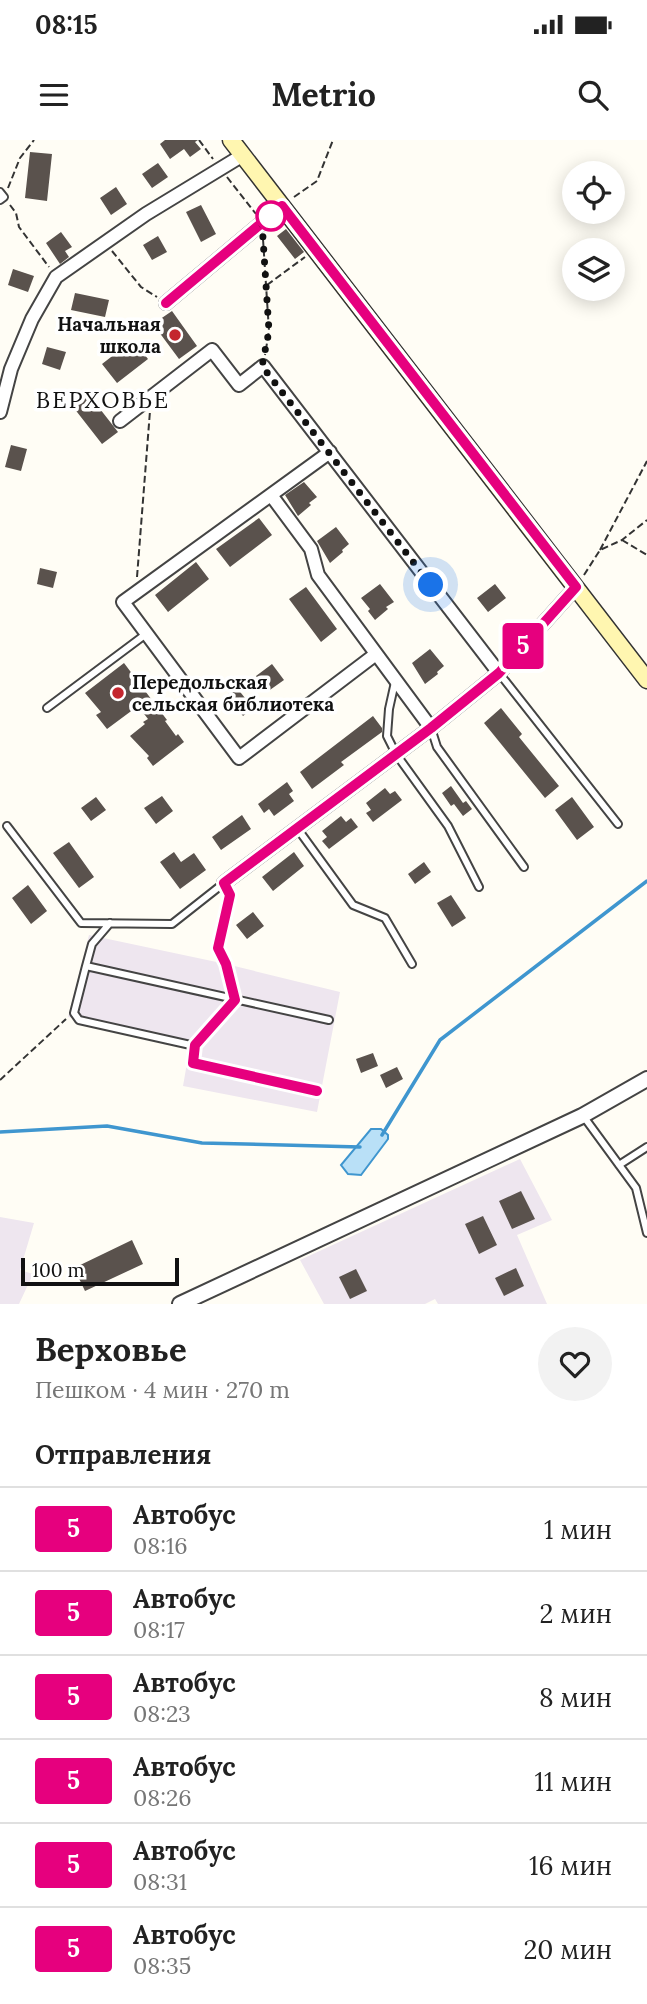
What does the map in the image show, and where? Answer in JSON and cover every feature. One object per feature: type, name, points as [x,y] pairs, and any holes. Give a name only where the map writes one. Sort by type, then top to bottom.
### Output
[{"type":"main road","points":[[231,140],[647,680]]},
{"type":"street","points":[[0,412],[11,369],[27,331],[56,277],[146,214],[243,155]]},
{"type":"street","points":[[166,303],[282,206]]},
{"type":"street","points":[[120,421],[212,350],[239,385],[262,366],[499,673]]},
{"type":"street","points":[[330,452],[123,602],[239,758],[376,654]]},
{"type":"street","points":[[271,495],[311,548],[318,575],[431,728]]},
{"type":"street","points":[[224,883],[431,728],[499,673],[576,587]]},
{"type":"street","points":[[180,1304],[582,1116],[647,1080]]},
{"type":"lane","points":[[47,708],[146,634]]},
{"type":"lane","points":[[499,673],[618,824]]},
{"type":"lane","points":[[396,680],[389,709],[387,736],[396,754],[448,826],[479,887]]},
{"type":"lane","points":[[431,728],[437,747],[524,867]]},
{"type":"lane","points":[[7,826],[81,923],[172,924],[224,883],[230,895],[218,948],[226,964],[235,1000]]},
{"type":"lane","points":[[297,828],[353,905],[384,918],[412,964]]},
{"type":"lane","points":[[110,923],[92,944],[74,1013],[79,1020],[195,1045]]},
{"type":"lane","points":[[86,966],[329,1020]]},
{"type":"lane","points":[[235,1000],[195,1045],[193,1063],[317,1091]]},
{"type":"lane","points":[[582,1116],[636,1188],[647,1233]]},
{"type":"lane","points":[[619,1165],[647,1147]]},
{"type":"path","points":[[34,140],[20,158],[1,196],[16,213],[19,227],[56,277]]},
{"type":"path","points":[[199,140],[262,223],[269,331],[262,366]]},
{"type":"path","points":[[282,206],[317,181],[333,140]]},
{"type":"path","points":[[105,242],[141,287],[166,303]]},
{"type":"path","points":[[266,286],[311,252]]},
{"type":"path","points":[[135,594],[151,397]]},
{"type":"path","points":[[576,587],[600,550],[647,461]]},
{"type":"path","points":[[600,550],[622,540],[647,520]]},
{"type":"path","points":[[622,540],[647,555]]},
{"type":"path","points":[[0,1080],[74,1013]]},
{"type":"shaded area","points":[[89,935],[340,992],[317,1112],[183,1086],[190,1046],[68,1017]]},
{"type":"shaded area","points":[[520,1159],[552,1220],[517,1235],[547,1304],[438,1304],[435,1299],[425,1304],[324,1304],[300,1260]]},
{"type":"shaded area","points":[[0,1217],[34,1223],[20,1270],[33,1274],[19,1304],[0,1304]]},
{"type":"water","points":[[371,1129],[381,1129],[388,1135],[388,1139],[361,1175],[348,1174],[341,1165]]},
{"type":"building","points":[[165,140],[198,140],[195,142],[201,149],[190,157],[184,149],[170,159],[160,144]]},
{"type":"building","points":[[30,152],[52,154],[47,201],[25,198]]},
{"type":"building","points":[[158,163],[168,177],[152,188],[142,174]]},
{"type":"building","points":[[116,187],[127,204],[111,215],[100,198]]},
{"type":"building","points":[[201,205],[216,234],[201,242],[186,212]]},
{"type":"building","points":[[286,229],[304,252],[295,259],[277,236]]},
{"type":"building","points":[[61,232],[72,247],[65,251],[69,257],[60,264],[46,243]]},
{"type":"building","points":[[158,236],[167,252],[152,260],[143,245]]},
{"type":"building","points":[[13,269],[34,276],[28,292],[8,285]]},
{"type":"building","points":[[75,293],[109,300],[105,317],[71,310]]},
{"type":"building","name":"Начальная школа","points":[[172,311],[197,346],[179,359],[153,324]]},
{"type":"building","points":[[133,340],[148,359],[117,383],[102,364]]},
{"type":"building","points":[[47,347],[66,352],[60,370],[42,364]]},
{"type":"building","points":[[86,391],[118,432],[102,444],[70,403]]},
{"type":"building","points":[[11,445],[27,449],[21,471],[5,467]]},
{"type":"building","points":[[304,482],[317,497],[298,516],[285,495]]},
{"type":"building","points":[[259,518],[272,535],[230,567],[216,549]]},
{"type":"building","points":[[336,527],[349,544],[330,563],[317,541]]},
{"type":"building","points":[[196,562],[209,579],[168,612],[155,595]]},
{"type":"building","points":[[40,568],[57,572],[53,588],[37,584]]},
{"type":"building","points":[[380,584],[394,602],[375,620],[361,598]]},
{"type":"building","points":[[495,584],[506,598],[488,612],[477,598]]},
{"type":"building","points":[[306,587],[337,629],[321,642],[289,599]]},
{"type":"building","points":[[430,649],[444,666],[425,684],[412,663]]},
{"type":"building","points":[[124,663],[176,736],[178,734],[184,742],[153,766],[147,758],[149,756],[130,736],[148,719],[138,706],[107,729],[96,715],[101,712],[85,693]]},
{"type":"building","points":[[272,664],[284,680],[267,692],[256,676]]},
{"type":"building","points":[[237,688],[253,708],[243,716],[227,695]]},
{"type":"building","points":[[501,708],[522,734],[519,737],[559,786],[545,798],[484,723]]},
{"type":"building","points":[[373,716],[382,732],[341,762],[344,765],[312,789],[300,772]]},
{"type":"building","points":[[287,782],[293,791],[289,794],[294,801],[274,816],[269,809],[264,813],[258,804]]},
{"type":"building","points":[[451,786],[463,803],[466,801],[472,809],[463,816],[454,804],[451,806],[442,793]]},
{"type":"building","points":[[385,788],[390,794],[395,791],[402,800],[373,822],[366,813],[371,810],[366,803]]},
{"type":"building","points":[[162,796],[173,811],[156,824],[144,808]]},
{"type":"building","points":[[96,797],[106,810],[91,821],[81,808]]},
{"type":"building","points":[[572,797],[594,827],[577,840],[555,810]]},
{"type":"building","points":[[242,815],[251,829],[221,850],[212,837]]},
{"type":"building","points":[[341,816],[346,822],[351,818],[358,827],[329,849],[322,841],[327,837],[322,831]]},
{"type":"building","points":[[69,842],[94,877],[79,888],[53,853]]},
{"type":"building","points":[[174,852],[181,862],[194,853],[206,870],[180,889],[160,862]]},
{"type":"building","points":[[294,852],[304,866],[273,891],[262,877]]},
{"type":"building","points":[[424,862],[431,872],[415,884],[408,874]]},
{"type":"building","points":[[28,885],[47,911],[31,924],[12,898]]},
{"type":"building","points":[[451,895],[466,918],[452,927],[437,903]]},
{"type":"building","points":[[253,912],[264,926],[247,939],[236,925]]},
{"type":"building","points":[[373,1053],[378,1066],[361,1073],[356,1059]]},
{"type":"building","points":[[397,1067],[403,1079],[386,1088],[380,1075]]},
{"type":"building","points":[[521,1191],[535,1219],[512,1229],[499,1201]]},
{"type":"building","points":[[483,1216],[497,1245],[479,1254],[465,1224]]},
{"type":"building","points":[[132,1240],[143,1264],[85,1291],[74,1268]]},
{"type":"building","points":[[516,1268],[524,1286],[504,1296],[495,1278]]},
{"type":"building","points":[[356,1269],[367,1291],[350,1299],[339,1277]]},
{"type":"waterway","points":[[382,1135],[440,1040],[647,881]]},
{"type":"waterway","points":[[0,1132],[107,1126],[202,1143],[360,1147]]},
{"type":"bus line","name":"5","points":[[166,303],[282,206],[576,587],[499,673],[431,728],[224,883],[230,895],[218,948],[226,964],[235,1000],[195,1045],[193,1063],[317,1091]]},
{"type":"place","name":"Начальная школа","points":[[175,335]]},
{"type":"place","name":"Передольская сельская библиотека","points":[[118,693]]},
{"type":"district","name":"ВЕРХОВЬЕ","points":[[103,400]]},
{"type":"route","points":[[271,216],[262,223],[269,331],[262,366],[431,585]]}]
